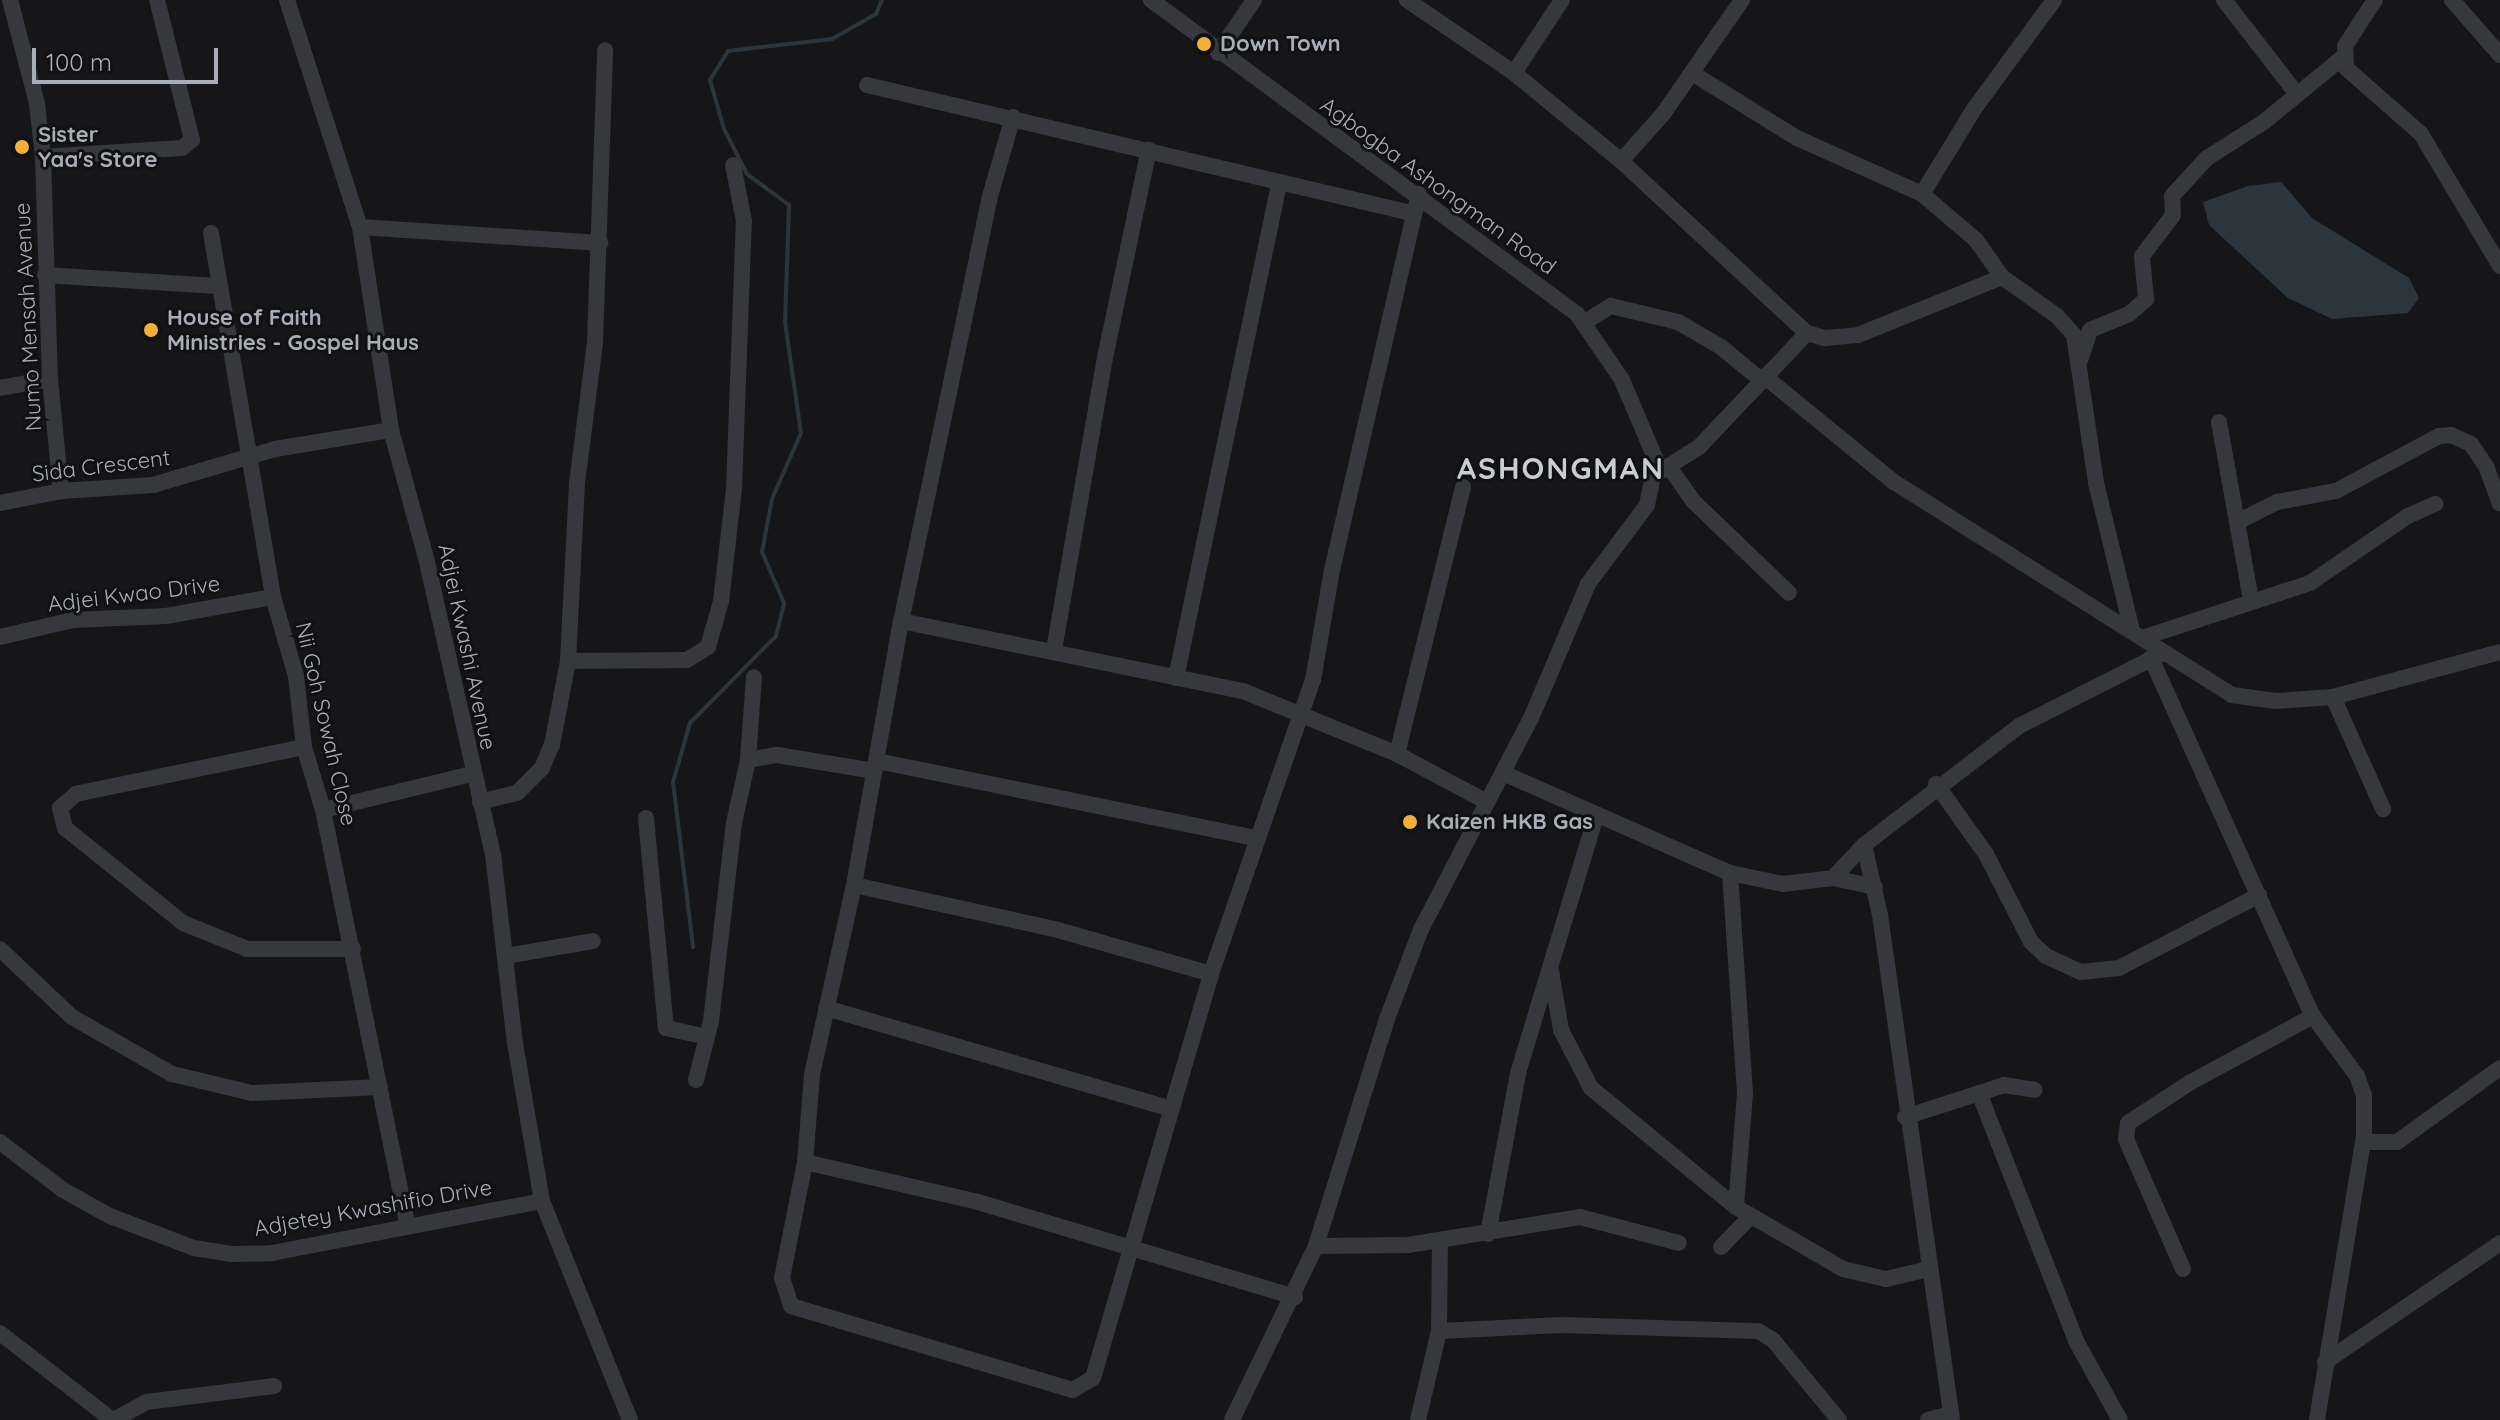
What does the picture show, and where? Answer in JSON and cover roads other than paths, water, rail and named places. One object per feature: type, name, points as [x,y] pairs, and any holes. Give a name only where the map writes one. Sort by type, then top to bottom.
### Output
[{"type":"street","points":[[43,157],[182,148],[192,140],[157,0]]},
{"type":"street","name":"Adjei Kwashi Avenue","points":[[287,0],[360,227],[391,430],[427,562],[480,802],[506,956],[515,1043],[542,1201],[630,1420]]},
{"type":"street","name":"Agbogba Ashongman Road","points":[[1151,0],[1218,53],[1419,194],[1585,322],[1622,380],[1663,471]]},
{"type":"street","points":[[1218,53],[1254,0]]},
{"type":"street","points":[[1407,0],[1514,73],[1621,161],[1807,333],[1838,339],[1858,335],[2002,277]]},
{"type":"street","points":[[1514,73],[1562,0]]},
{"type":"street","points":[[1621,161],[1692,73],[1742,0]]},
{"type":"street","points":[[1922,194],[1974,109],[2054,0]]},
{"type":"street","points":[[2224,0],[2297,94]]},
{"type":"street","points":[[2080,359],[2090,330],[2129,314],[2146,299],[2142,256],[2173,215],[2172,196],[2207,158],[2342,58],[2375,0]]},
{"type":"street","points":[[2452,0],[2500,55]]},
{"type":"street","name":"Numo Mensah Avenue","points":[[8,11],[37,104],[43,157],[50,379],[61,491]]},
{"type":"street","points":[[480,802],[517,793],[542,768],[552,745],[568,661],[568,592],[600,243],[605,50]]},
{"type":"street","points":[[2342,58],[2346,68],[2421,134],[2500,266]]},
{"type":"street","points":[[1692,73],[1797,138],[1922,194],[1976,240],[2002,277],[2057,316],[2074,335],[2080,359],[2096,483],[2136,632]]},
{"type":"street","points":[[867,85],[1411,213]]},
{"type":"street","points":[[1013,117],[990,196],[901,621],[854,885],[812,1075],[805,1162],[782,1278],[791,1306],[1073,1390],[1093,1378],[1211,974],[1301,715],[1396,309],[1411,213],[1419,194]]},
{"type":"street","points":[[1054,650],[1106,353],[1149,149]]},
{"type":"street","points":[[568,661],[687,660],[708,647],[723,593],[734,489],[744,221],[733,165]]},
{"type":"street","points":[[1176,678],[1279,184]]},
{"type":"street","points":[[360,227],[600,243]]},
{"type":"street","name":"Nii Goh Sowah Close","points":[[211,233],[217,286],[253,459],[273,597],[296,676],[304,747],[323,810],[407,1224]]},
{"type":"street","points":[[45,275],[217,286]]},
{"type":"street","points":[[1585,322],[1611,306],[1678,322],[1721,347],[1894,482],[2136,632],[2157,656],[2313,1016],[2357,1076],[2367,1110],[2317,1420]]},
{"type":"street","points":[[1235,1419],[1295,1297],[1316,1246],[1397,989],[1421,929],[1503,773],[1584,593],[1647,505],[1663,471],[1699,447],[1807,333]]},
{"type":"street","points":[[0,388],[50,379]]},
{"type":"street","points":[[2219,422],[2251,599]]},
{"type":"street","name":"Sida Crescent","points":[[0,503],[61,491],[153,485],[253,459],[275,449],[391,430]]},
{"type":"street","points":[[2237,522],[2277,502],[2336,491],[2439,436],[2451,435],[2471,444],[2486,466],[2500,504]]},
{"type":"street","points":[[1663,471],[1789,593]]},
{"type":"street","points":[[1397,754],[1463,487]]},
{"type":"street","points":[[2136,632],[2328,574],[2408,516],[2435,504]]},
{"type":"street","name":"Adjei Kwao Drive","points":[[0,637],[73,620],[166,616],[273,597]]},
{"type":"street","points":[[901,621],[1243,691],[1397,754],[1487,802]]},
{"type":"street","points":[[2157,656],[2232,695],[2276,701],[2333,697],[2500,652]]},
{"type":"street","points":[[1833,878],[1864,845],[1936,784],[2055,705],[2157,656]]},
{"type":"street","points":[[696,1080],[699,1035],[734,823],[748,760],[754,677]]},
{"type":"street","points":[[2333,697],[2383,809]]},
{"type":"street","points":[[304,747],[76,794],[60,808],[65,828],[93,855],[183,923],[247,949],[353,949]]},
{"type":"street","points":[[748,760],[777,755],[876,766],[1257,838]]},
{"type":"street","points":[[1503,773],[1596,817],[1730,873],[1783,884],[1833,878],[1875,887]]},
{"type":"street","points":[[323,810],[472,774]]},
{"type":"street","points":[[1936,784],[1986,854],[2031,942],[2046,956],[2081,972],[2119,968],[2259,895]]},
{"type":"street","points":[[1488,1234],[1518,1073],[1596,817]]},
{"type":"street","points":[[646,818],[666,1028],[673,1033],[699,1035]]},
{"type":"street","points":[[1864,845],[1875,887],[1905,1117],[1951,1417],[1928,1420]]},
{"type":"street","points":[[1730,873],[1745,1094],[1736,1207]]},
{"type":"street","points":[[854,885],[1058,930],[1211,974]]},
{"type":"street","points":[[506,956],[593,941]]},
{"type":"street","points":[[0,949],[72,1017],[172,1074],[252,1093],[380,1087]]},
{"type":"street","points":[[1551,971],[1561,1030],[1591,1088],[1736,1207],[1865,1275],[1886,1279],[1929,1269]]},
{"type":"street","points":[[826,1008],[1172,1109]]},
{"type":"street","points":[[2183,1269],[2126,1139],[2128,1123],[2191,1082],[2313,1016]]},
{"type":"street","points":[[2363,1142],[2397,1142],[2500,1068]]},
{"type":"street","points":[[1905,1117],[2017,1084],[2035,1090]]},
{"type":"street","points":[[1979,1093],[2076,1341],[2120,1420]]},
{"type":"street","name":"Adjetey Kwashifio Drive","points":[[0,1142],[63,1190],[110,1216],[194,1248],[272,1253],[407,1224],[542,1201]]},
{"type":"street","points":[[805,1162],[963,1198],[1295,1297]]},
{"type":"street","points":[[1316,1246],[1440,1241],[1580,1217],[1679,1243]]},
{"type":"street","points":[[1721,1247],[1750,1217]]},
{"type":"street","points":[[1418,1420],[1439,1331],[1440,1241]]},
{"type":"street","points":[[2325,1362],[2500,1243]]},
{"type":"street","points":[[1439,1331],[1563,1325],[1758,1331],[1773,1340],[1839,1420]]},
{"type":"street","points":[[0,1333],[113,1420],[146,1402],[274,1386]]},
{"type":"waterway","points":[[693,947],[673,782],[690,723],[776,636],[784,603],[762,552],[772,499],[801,433],[785,322],[789,205],[747,174],[724,129],[710,80],[728,51],[832,39],[876,14],[882,0]]},
{"type":"place","name":"Down Town","points":[[1204,44]]},
{"type":"place","name":"Sister Yaa's Store","points":[[22,147]]},
{"type":"place","name":"House of Faith Ministries - Gospel Haus","points":[[151,330]]},
{"type":"place","name":"Kaizen HKB Gas","points":[[1410,822]]},
{"type":"district","name":"ASHONGMAN","points":[[1561,468]]}]
